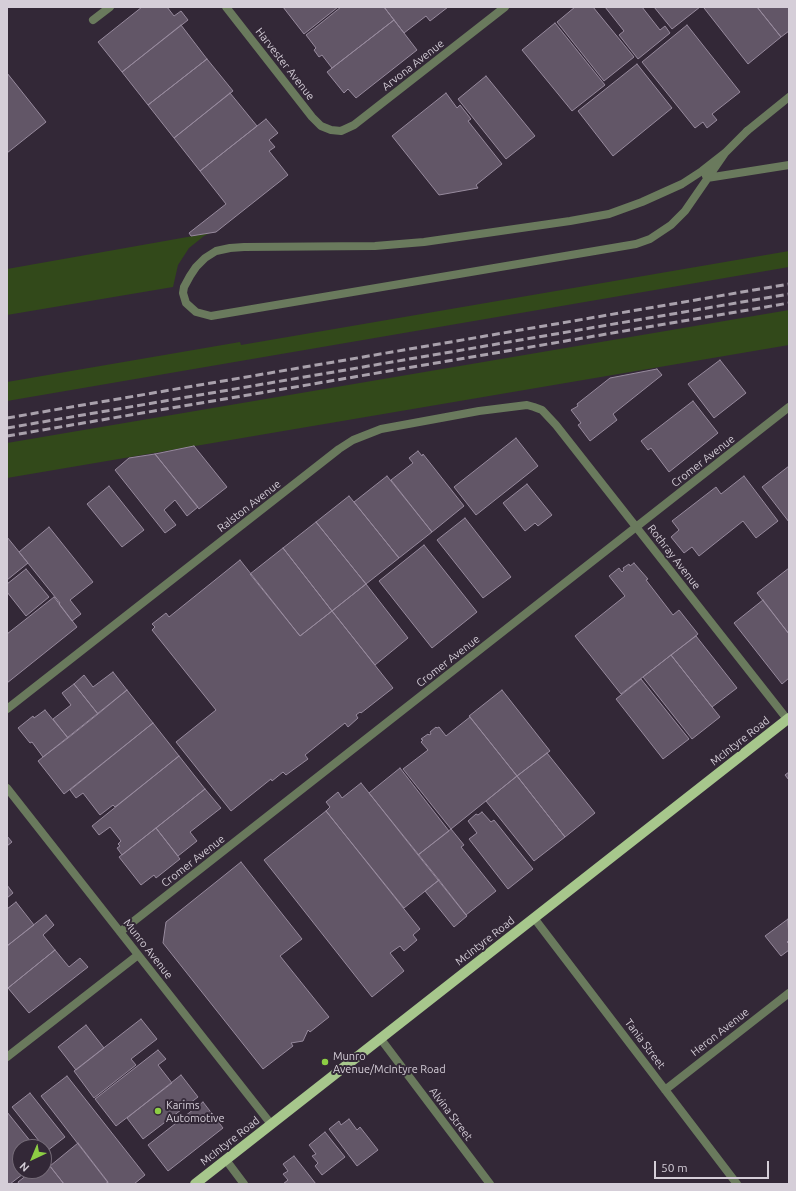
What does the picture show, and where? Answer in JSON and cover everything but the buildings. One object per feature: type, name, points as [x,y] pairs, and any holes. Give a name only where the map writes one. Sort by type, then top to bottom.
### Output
[{"type":"main road","name":"McIntyre Road","points":[[195,1184],[788,718]]},
{"type":"street","points":[[93,20],[110,7]]},
{"type":"street","name":"Harvester Avenue","points":[[226,7],[312,117],[321,126],[331,130]]},
{"type":"street","name":"Arvona Avenue","points":[[331,130],[341,131],[354,126],[505,7]]},
{"type":"street","points":[[789,97],[747,131],[705,174],[689,207],[671,225],[650,239],[636,244],[211,316],[196,312],[186,303],[183,293],[184,287],[196,266],[216,251],[230,248],[375,246],[424,242],[570,221],[609,214],[626,209],[705,174],[789,165]]},
{"type":"street","name":"Ralston Avenue","points":[[7,709],[353,440],[381,429],[479,411],[526,405],[542,410]]},
{"type":"street","name":"Cromer Avenue","points":[[120,932],[789,407]]},
{"type":"street","name":"Rothray Avenue","points":[[542,410],[556,425],[636,528],[788,718]]},
{"type":"street","name":"Munro Avenue","points":[[7,789],[271,1124]]},
{"type":"street","name":"Tania Street","points":[[534,918],[737,1184]]},
{"type":"street","points":[[7,1057],[138,955]]},
{"type":"street","name":"Heron Avenue","points":[[665,1090],[789,993]]},
{"type":"street","name":"Alvina Street","points":[[380,1038],[490,1184]]},
{"type":"street","points":[[226,1160],[244,1184]]},
{"type":"green space","points":[[210,233],[189,248],[178,265],[173,287],[7,315],[7,269]]},
{"type":"green space","points":[[789,251],[789,267],[7,401],[7,382],[240,342],[241,345]]},
{"type":"green space","points":[[789,310],[789,345],[7,478],[7,443]]},
{"type":"railway","points":[[7,418],[789,284]]},
{"type":"railway","points":[[7,428],[789,294]]},
{"type":"railway","points":[[7,436],[789,303]]},
{"type":"place","name":"Munro Avenue/McIntyre Road","points":[[325,1062]]},
{"type":"place","name":"Karims Automotive","points":[[158,1111]]}]
